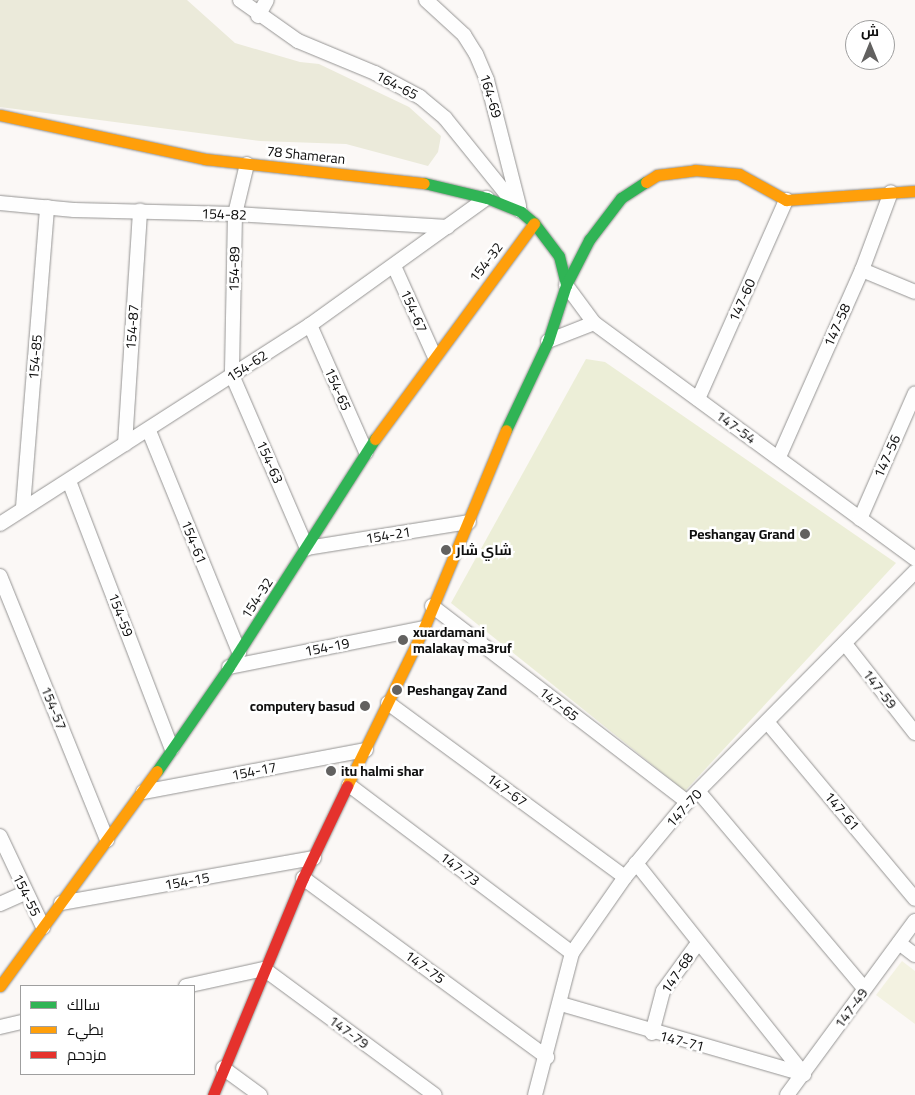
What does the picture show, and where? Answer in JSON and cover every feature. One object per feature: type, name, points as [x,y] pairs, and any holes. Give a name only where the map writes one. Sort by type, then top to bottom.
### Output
[{"type":"street","name":"164-65","points":[[240,0],[258,16],[298,41],[375,73],[420,97],[445,118],[521,212]]},
{"type":"street","points":[[258,16],[266,0]]},
{"type":"street","name":"164-69","points":[[426,0],[464,35],[476,54],[495,108],[521,212]]},
{"type":"street","name":"78 Shameran","points":[[0,115],[205,159],[427,184],[487,198],[521,212],[534,223],[559,256],[566,285]]},
{"type":"street","name":"154-89","points":[[232,375],[235,214],[247,164]]},
{"type":"street","points":[[214,1095],[223,1068],[303,878],[424,628],[507,427],[548,341],[566,285],[589,240],[621,198],[658,175],[695,170],[739,174],[786,200],[915,191]]},
{"type":"street","name":"147-58","points":[[779,457],[862,270],[891,192]]},
{"type":"street","name":"154-62","points":[[0,524],[23,507],[69,481],[125,444],[150,431],[310,325],[487,198]]},
{"type":"street","name":"147-60","points":[[698,399],[786,200]]},
{"type":"street","name":"154-82","points":[[0,203],[47,207],[235,214],[448,227]]},
{"type":"street","name":"154-85","points":[[23,507],[47,207]]},
{"type":"street","name":"154-87","points":[[125,444],[140,210]]},
{"type":"street","name":"154-32","points":[[0,986],[142,792],[229,667],[307,548],[366,452],[434,355],[534,223]]},
{"type":"street","name":"154-67","points":[[394,266],[434,355]]},
{"type":"street","points":[[862,270],[915,292]]},
{"type":"street","name":"147-54","points":[[566,285],[594,323],[779,457],[915,559]]},
{"type":"street","points":[[548,341],[594,323]]},
{"type":"street","name":"154-65","points":[[310,325],[366,452]]},
{"type":"street","name":"154-63","points":[[232,375],[307,548]]},
{"type":"street","name":"147-56","points":[[860,519],[915,393]]},
{"type":"street","name":"154-61","points":[[150,431],[239,652]]},
{"type":"street","name":"154-59","points":[[69,481],[172,749]]},
{"type":"street","name":"154-21","points":[[307,548],[469,522]]},
{"type":"street","name":"147-70","points":[[535,1095],[561,1004],[572,954],[625,877],[687,802],[846,645],[915,572]]},
{"type":"street","name":"154-57","points":[[0,576],[107,840]]},
{"type":"street","name":"147-65","points":[[432,606],[687,802]]},
{"type":"street","name":"154-19","points":[[229,667],[424,628]]},
{"type":"street","name":"147-59","points":[[846,645],[915,733]]},
{"type":"street","name":"147-67","points":[[388,703],[625,877]]},
{"type":"street","name":"147-61","points":[[768,723],[915,899]]},
{"type":"street","name":"154-17","points":[[142,792],[366,750]]},
{"type":"street","name":"147-73","points":[[349,785],[572,954]]},
{"type":"street","points":[[698,791],[864,988]]},
{"type":"street","name":"154-55","points":[[0,836],[25,893],[43,927]]},
{"type":"street","name":"154-15","points":[[61,903],[314,858]]},
{"type":"street","points":[[636,863],[804,1074]]},
{"type":"street","name":"147-75","points":[[303,878],[547,1056]]},
{"type":"street","points":[[0,904],[25,893]]},
{"type":"street","name":"147-49","points":[[787,1095],[915,921]]},
{"type":"street","name":"147-68","points":[[652,1033],[663,992],[698,943]]},
{"type":"street","points":[[899,943],[915,955]]},
{"type":"street","points":[[191,985],[264,969]]},
{"type":"street","name":"147-79","points":[[264,969],[435,1095]]},
{"type":"street","name":"147-71","points":[[561,1004],[652,1033],[804,1074]]},
{"type":"street","points":[[0,1027],[20,1022]]},
{"type":"street","points":[[223,1068],[260,1095]]},
{"type":"green space","points":[[586,359],[605,362],[896,563],[685,791],[451,603]]},
{"type":"green space","points":[[902,961],[915,971],[915,1024],[876,995]]},
{"type":"shaded area","points":[[0,0],[187,0],[235,43],[300,62],[319,64],[409,107],[441,136],[438,152],[428,166],[346,144],[260,141],[0,107]]},
{"type":"traffic: fast","points":[[506,430],[548,341],[566,285],[589,240],[621,198],[646,182]]},
{"type":"traffic: fast","points":[[424,183],[487,198],[521,212],[534,223],[559,256],[566,285]]},
{"type":"traffic: fast","points":[[157,771],[229,667],[375,439]]},
{"type":"traffic: slow","points":[[0,115],[205,159],[424,183]]},
{"type":"traffic: slow","points":[[646,182],[657,175],[695,170],[739,174],[786,200],[915,191]]},
{"type":"traffic: slow","points":[[375,439],[534,223]]},
{"type":"traffic: slow","points":[[347,786],[424,628],[506,430]]},
{"type":"traffic: slow","points":[[0,986],[157,771]]},
{"type":"traffic: jam","points":[[213,1095],[303,878],[347,786]]},
{"type":"place","name":"Peshangay Grand","points":[[805,534]]},
{"type":"place","name":"شاي شار","points":[[446,550]]},
{"type":"place","name":"xuardamani malakay ma3ruf","points":[[403,640]]},
{"type":"place","name":"Peshangay Zand","points":[[397,690]]},
{"type":"place","name":"computery basud","points":[[365,706]]},
{"type":"place","name":"itu halmi shar","points":[[331,771]]}]
